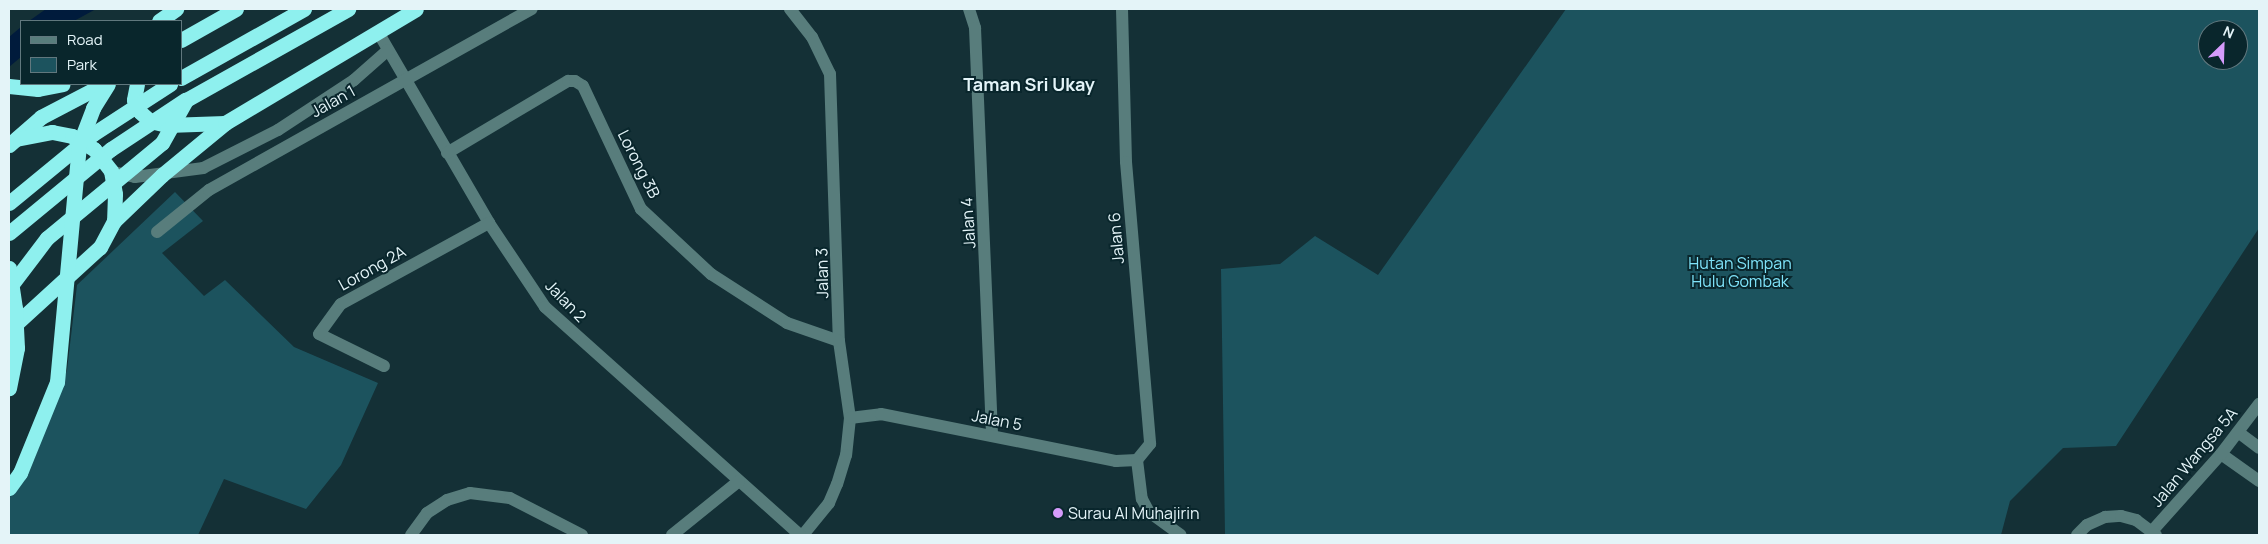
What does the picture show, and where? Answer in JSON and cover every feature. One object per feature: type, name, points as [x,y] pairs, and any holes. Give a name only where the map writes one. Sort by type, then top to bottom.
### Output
[{"type":"highway","points":[[160,20],[176,9]]},
{"type":"highway","points":[[182,39],[236,9]]},
{"type":"highway","points":[[182,77],[304,9]]},
{"type":"highway","points":[[9,233],[111,149],[186,100],[348,9]]},
{"type":"highway","points":[[9,330],[100,247],[114,221],[162,175],[225,123],[416,9]]},
{"type":"highway","points":[[182,34],[208,24]]},
{"type":"highway","points":[[9,86],[38,89],[57,85]]},
{"type":"highway","points":[[12,142],[41,117],[102,85]]},
{"type":"highway","points":[[9,488],[28,455],[57,382],[79,145],[93,108],[107,85]]},
{"type":"highway","points":[[137,85],[134,100],[140,112],[150,120],[168,125],[225,123]]},
{"type":"highway","points":[[9,203],[93,134],[168,85]]},
{"type":"highway","points":[[9,288],[47,238],[162,144],[186,100]]},
{"type":"highway","points":[[12,142],[52,132],[72,136],[94,149],[111,171],[116,194],[114,221]]},
{"type":"highway","points":[[9,268],[16,308],[17,348],[9,388]]},
{"type":"street","name":"Jalan 1","points":[[157,232],[209,190],[532,9]]},
{"type":"street","name":"Jalan 3","points":[[790,9],[812,37],[830,74],[839,341],[850,418],[846,455],[829,504],[802,535]]},
{"type":"street","name":"Jalan 4","points":[[969,9],[975,28],[992,436]]},
{"type":"street","name":"Jalan 6","points":[[1122,9],[1126,162],[1150,444],[1137,460]]},
{"type":"street","name":"Jalan 2","points":[[378,32],[489,223],[545,307],[802,535]]},
{"type":"street","points":[[111,171],[135,177],[162,175],[203,168],[278,130],[354,80],[388,50]]},
{"type":"street","name":"Lorong 3B","points":[[447,153],[568,81],[575,81],[582,86],[642,209],[711,274],[787,323],[839,341]]},
{"type":"street","name":"Lorong 2A","points":[[384,366],[319,334],[341,304],[489,223]]},
{"type":"street","name":"Jalan Wangsa 5A","points":[[2155,533],[2221,454],[2259,404]]},
{"type":"street","name":"Jalan 5","points":[[850,418],[881,414],[1116,461],[1137,460]]},
{"type":"street","points":[[2238,432],[2259,448]]},
{"type":"street","points":[[2221,454],[2259,481]]},
{"type":"street","points":[[1137,460],[1146,505],[1181,535]]},
{"type":"street","points":[[672,535],[739,481]]},
{"type":"street","points":[[411,535],[427,513],[447,500],[470,493],[510,498],[582,535]]},
{"type":"street","points":[[2077,535],[2087,525],[2105,516],[2128,518],[2155,533]]},
{"type":"green space","name":"Hutan Simpan Hulu Gombak","points":[[1566,9],[2259,9],[2259,228],[2116,446],[2063,448],[2010,501],[2001,535],[1225,535],[1221,269],[1280,264],[1315,236],[1378,275]]},
{"type":"green space","points":[[175,192],[203,221],[162,253],[204,296],[225,280],[294,347],[378,383],[341,465],[306,509],[224,479],[198,535],[9,535],[9,489],[34,460],[67,370],[77,285]]},
{"type":"shaded area","points":[[46,9],[96,9],[76,20],[30,20]]},
{"type":"shaded area","points":[[20,28],[20,58],[9,67],[9,37]]},
{"type":"place","name":"Surau Al Muhajirin","points":[[1058,513]]},
{"type":"district","name":"Taman Sri Ukay","points":[[1029,84]]}]
